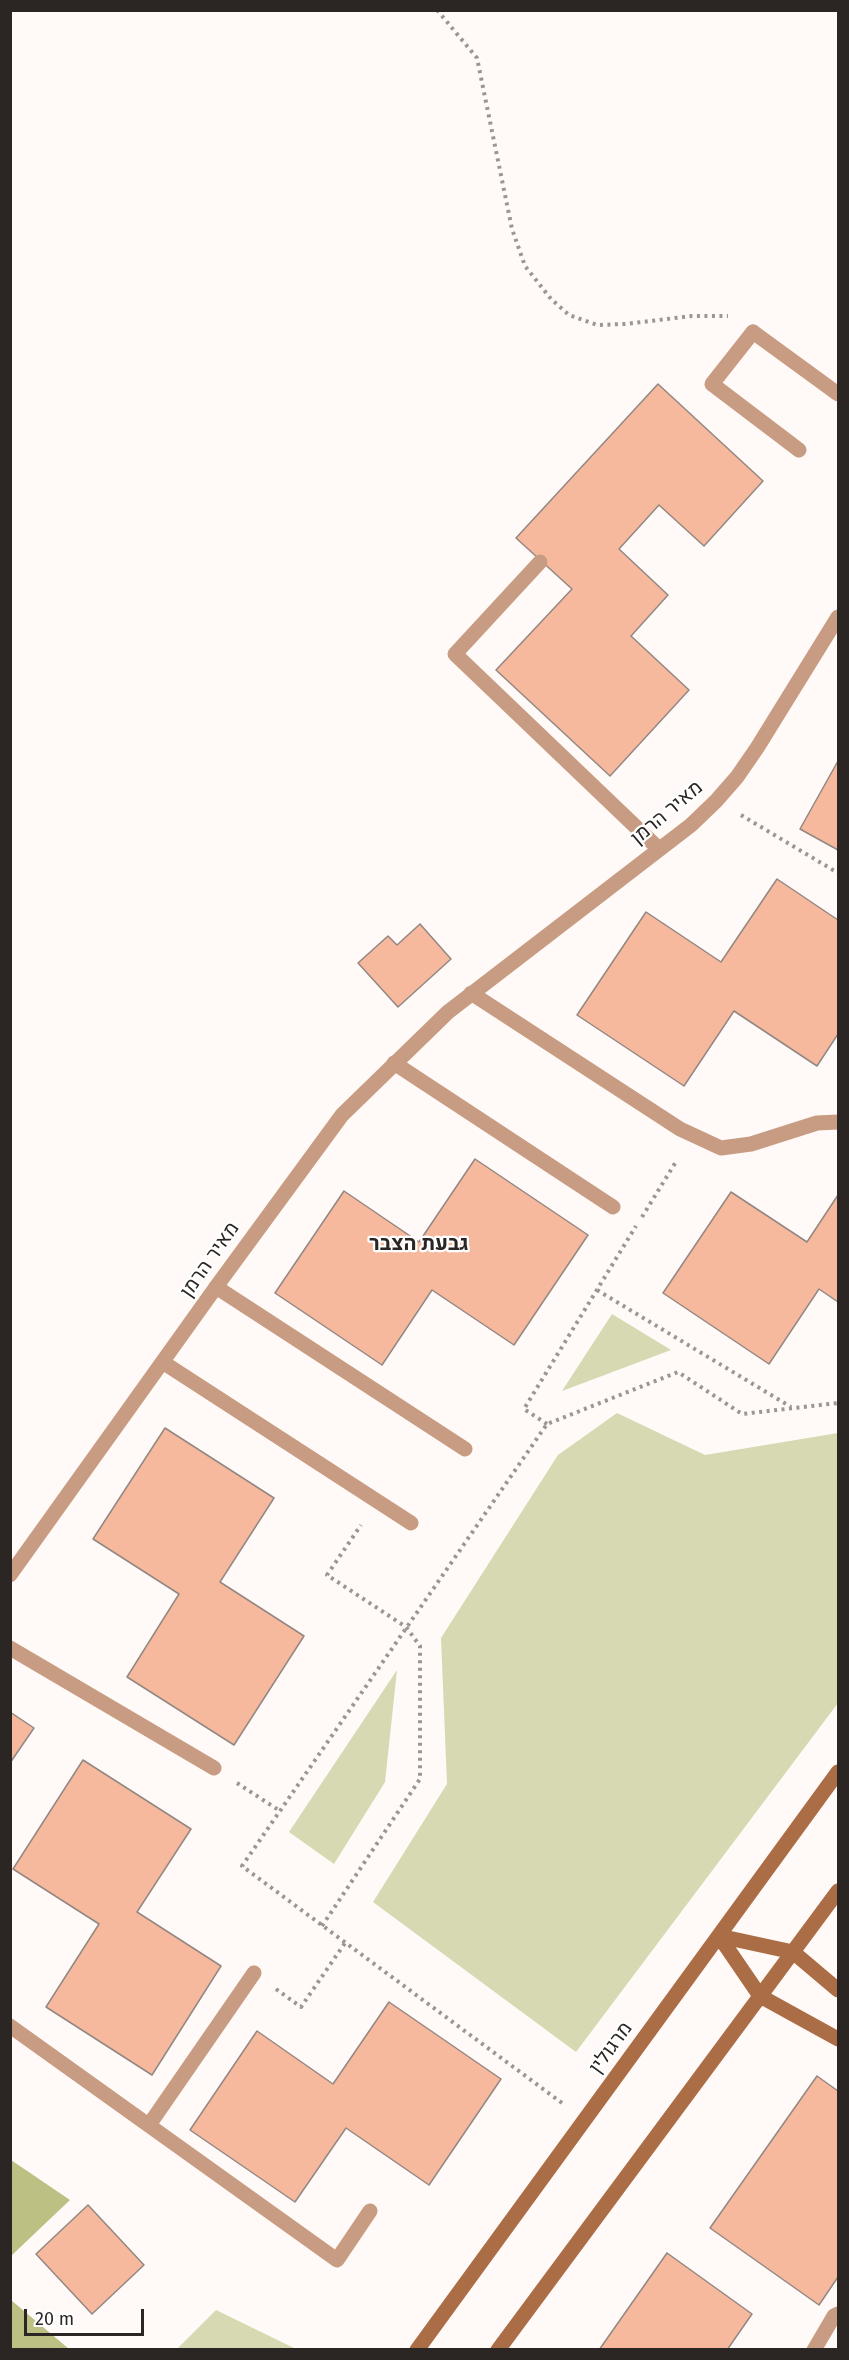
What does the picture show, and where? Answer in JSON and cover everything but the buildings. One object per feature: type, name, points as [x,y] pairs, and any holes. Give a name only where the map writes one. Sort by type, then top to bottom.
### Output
[{"type":"main road","name":"מרגולין","points":[[417,2349],[838,1772]]},
{"type":"main road","points":[[498,2349],[838,1891]]},
{"type":"main road","points":[[719,1936],[793,1952],[838,1990]]},
{"type":"main road","points":[[719,1936],[760,1996],[838,2039]]},
{"type":"street","points":[[799,450],[712,384],[753,332],[838,394]]},
{"type":"street","points":[[540,562],[455,654],[659,849]]},
{"type":"street","name":"מאיר הרמן","points":[[10,1575],[342,1115],[448,1012],[691,825],[716,801],[737,777],[757,748],[838,618]]},
{"type":"street","points":[[471,993],[692,1135],[722,1148],[750,1144],[817,1124],[838,1122]]},
{"type":"street","points":[[394,1063],[613,1207]]},
{"type":"street","points":[[216,1287],[465,1449]]},
{"type":"street","points":[[164,1363],[411,1524]]},
{"type":"street","points":[[10,1648],[214,1768]]},
{"type":"street","points":[[149,2125],[254,1973]]},
{"type":"street","points":[[10,2026],[337,2260],[370,2211]]},
{"type":"street","points":[[814,2349],[834,2316],[838,2314]]},
{"type":"path","points":[[437,10],[477,58],[512,229],[525,266],[552,299],[569,315],[597,325],[692,316],[728,316],[753,332]]},
{"type":"path","points":[[716,801],[838,873]]},
{"type":"path","points":[[547,1424],[524,1409],[692,1135]]},
{"type":"path","points":[[597,1290],[791,1408]]},
{"type":"path","points":[[584,2120],[242,1866],[547,1424],[678,1372],[742,1414],[838,1402]]},
{"type":"path","points":[[322,1926],[420,1779],[420,1646],[406,1628],[327,1575],[376,1502]]},
{"type":"path","points":[[214,1768],[280,1811]]},
{"type":"path","points":[[254,1973],[301,2007],[345,1943]]},
{"type":"green space","points":[[612,1314],[671,1350],[562,1391]]},
{"type":"green space","points":[[617,1413],[705,1455],[838,1433],[838,1703],[576,2052],[373,1902],[447,1784],[441,1638],[558,1455]]},
{"type":"green space","points":[[397,1670],[385,1782],[334,1864],[289,1832]]},
{"type":"green space","points":[[11,2160],[70,2200],[11,2256]]},
{"type":"green space","points":[[11,2300],[69,2349],[11,2349]]},
{"type":"green space","points":[[216,2310],[296,2349],[177,2349]]},
{"type":"district","name":"גבעת הצבר","points":[[419,1244]]}]
